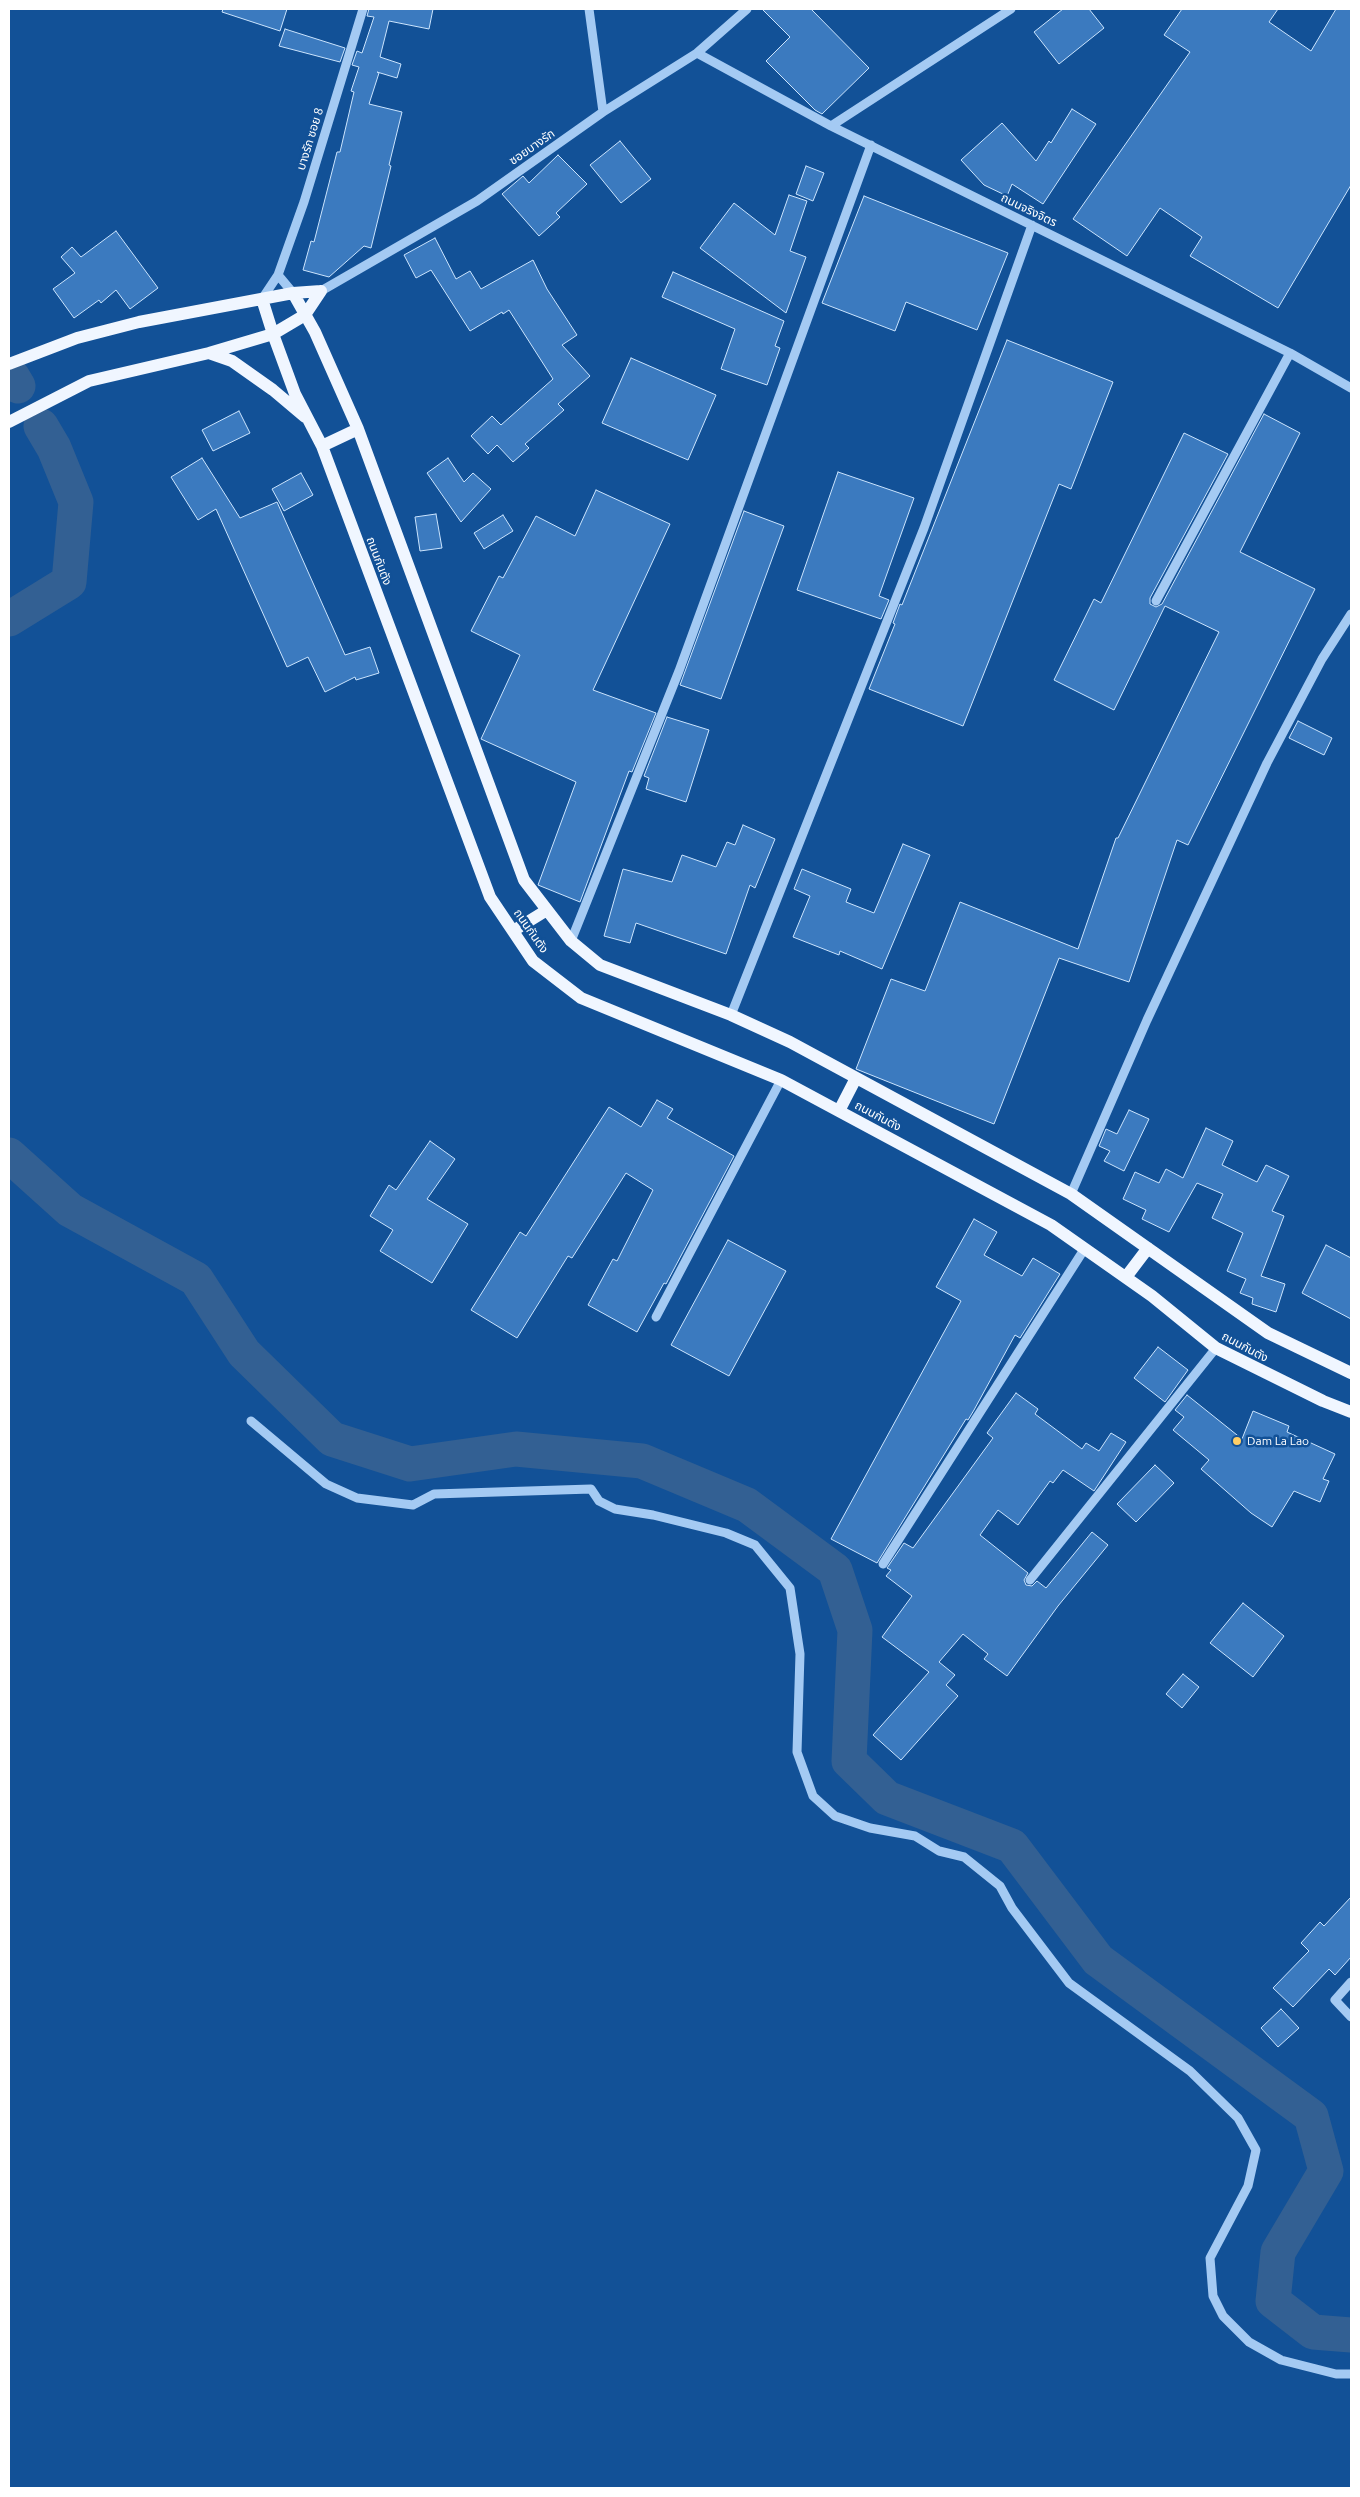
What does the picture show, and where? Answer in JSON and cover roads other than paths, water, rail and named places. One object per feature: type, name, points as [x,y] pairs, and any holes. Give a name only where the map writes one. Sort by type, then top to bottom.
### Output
[{"type":"main road","points":[[9,364],[77,338],[139,322],[293,293],[321,292]]},
{"type":"main road","points":[[9,422],[89,381],[208,353],[273,334],[305,315],[321,292]]},
{"type":"main road","name":"ถนนกันตัง","points":[[293,293],[315,332],[358,429],[524,880],[571,941],[600,965],[731,1015],[790,1042],[1071,1194],[1268,1333],[1351,1373]]},
{"type":"main road","name":"ถนนกันตัง","points":[[262,299],[295,394],[322,446],[490,896],[533,961],[581,998],[781,1080],[1051,1225],[1126,1277],[1216,1348],[1322,1401],[1351,1412]]},
{"type":"main road","points":[[208,353],[232,361],[273,390],[308,420]]},
{"type":"main road","points":[[322,446],[358,429]]},
{"type":"main road","points":[[514,931],[547,910]]},
{"type":"main road","points":[[839,1111],[856,1078]]},
{"type":"main road","points":[[1126,1277],[1148,1248]]},
{"type":"street","name":"บางรัก ซอย 8","points":[[262,299],[278,275],[304,202],[363,9]]},
{"type":"street","points":[[588,9],[604,112]]},
{"type":"street","name":"ซอยบางรัก","points":[[321,292],[477,201],[604,112],[697,53],[747,9]]},
{"type":"street","points":[[831,126],[1011,9]]},
{"type":"street","name":"ถนนจริงจิตร","points":[[697,53],[831,126],[1290,353],[1351,388]]},
{"type":"street","points":[[571,941],[679,671],[871,145]]},
{"type":"street","points":[[731,1015],[924,528],[1032,225]]},
{"type":"street","points":[[278,275],[293,293]]},
{"type":"street","points":[[1156,601],[1290,353]]},
{"type":"street","points":[[1071,1194],[1147,1020],[1266,763],[1322,659],[1351,614]]},
{"type":"street","points":[[656,1317],[781,1080]]},
{"type":"street","points":[[883,1564],[1085,1248]]},
{"type":"street","points":[[1030,1580],[1216,1348]]},
{"type":"street","points":[[251,1421],[326,1484],[357,1498],[413,1505],[434,1494],[591,1490],[599,1501],[615,1509],[653,1515],[726,1533],[755,1545],[790,1588],[800,1654],[797,1752],[813,1796],[835,1816],[870,1828],[915,1836],[939,1851],[964,1857],[1000,1886],[1012,1908],[1069,1983],[1190,2071],[1238,2118],[1256,2150],[1248,2186],[1210,2258],[1213,2296],[1222,2316],[1250,2342],[1281,2360],[1336,2374],[1351,2374]]},
{"type":"street","points":[[1351,1982],[1335,2000],[1351,2017]]},
{"type":"waterway","points":[[12,376],[18,386]]},
{"type":"waterway","points":[[9,619],[69,582],[76,502],[54,448],[41,426]]},
{"type":"waterway","points":[[9,1155],[70,1210],[196,1279],[244,1353],[332,1439],[410,1464],[516,1449],[642,1461],[747,1505],[835,1570],[855,1630],[849,1761],[887,1798],[1012,1846],[1098,1960],[1311,2116],[1326,2171],[1278,2252],[1273,2301],[1313,2332],[1351,2335]]},
{"type":"place","name":"Dam La Lao","points":[[1237,1441]]}]
